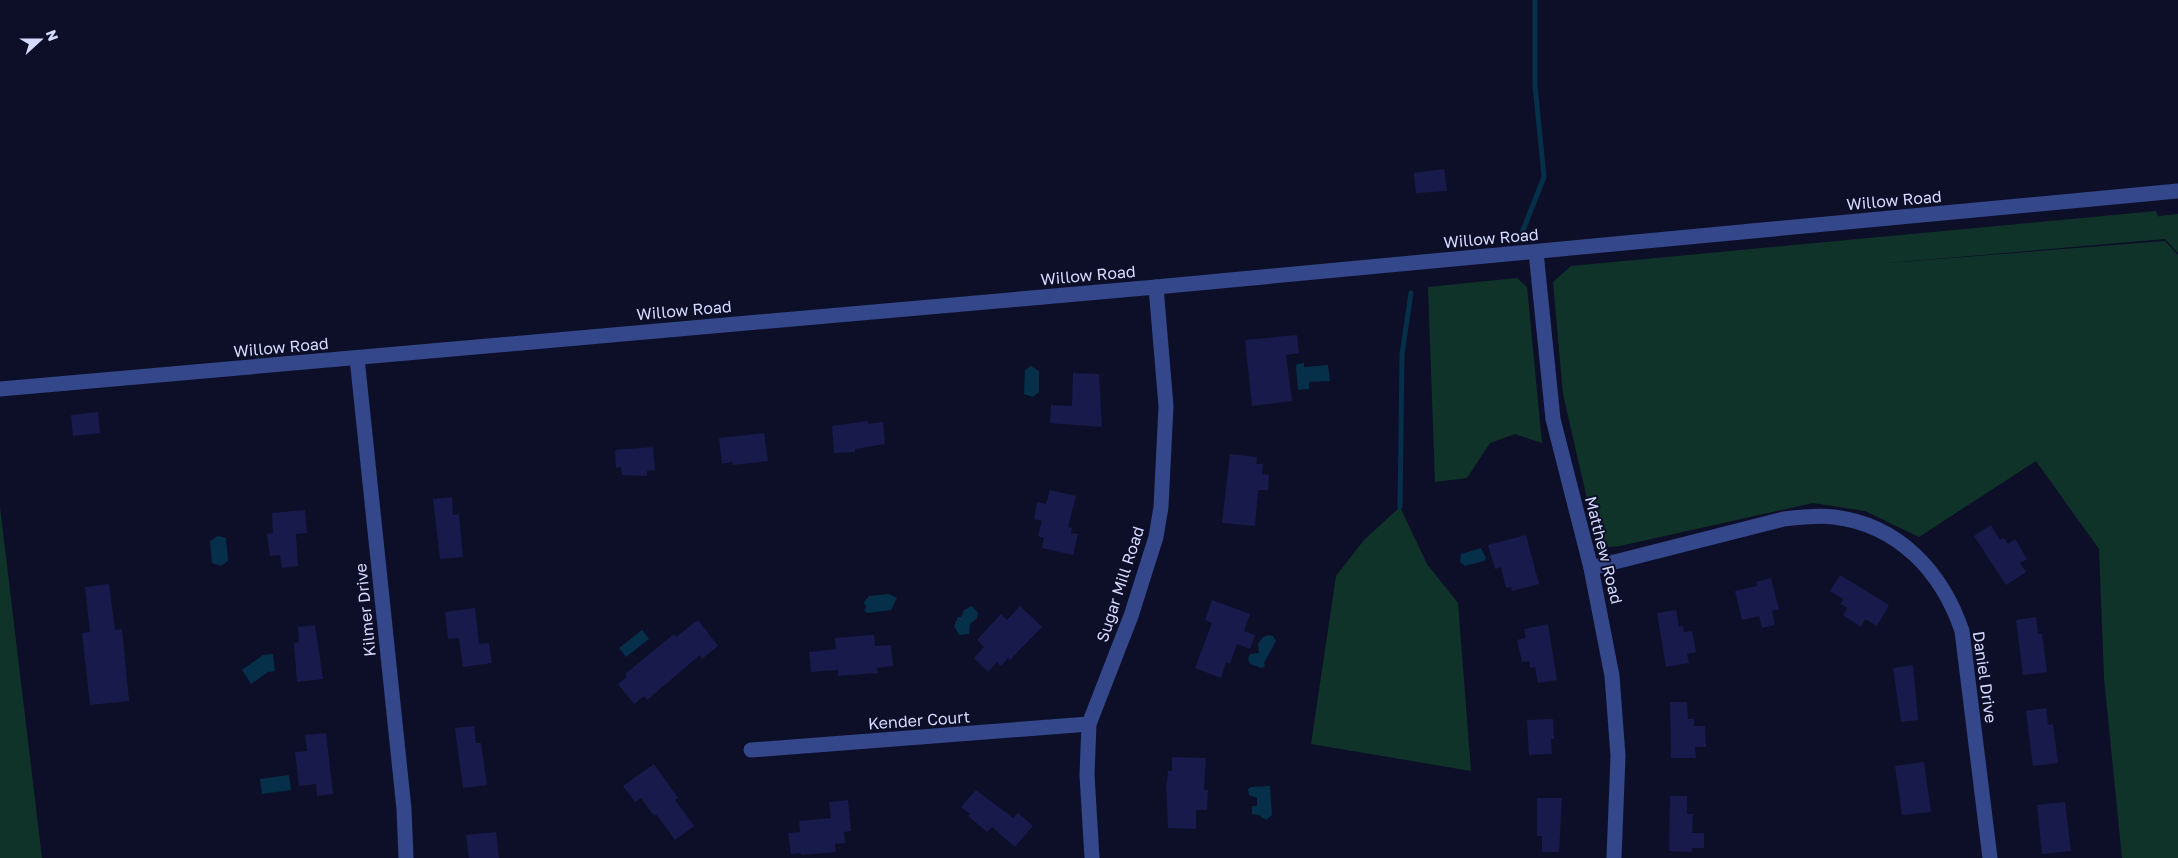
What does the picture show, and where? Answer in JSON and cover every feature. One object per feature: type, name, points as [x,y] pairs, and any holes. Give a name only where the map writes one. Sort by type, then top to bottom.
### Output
[{"type":"street","name":"Willow Road","points":[[0,390],[1156,287],[2178,191]]},
{"type":"street","name":"Matthew Road","points":[[1536,252],[1553,419],[1606,634],[1615,704],[1618,756],[1614,858]]},
{"type":"street","name":"Sugar Mill Road","points":[[1092,858],[1087,775],[1089,724],[1131,616],[1156,537],[1161,507],[1166,406],[1156,287]]},
{"type":"street","name":"Kilmer Drive","points":[[357,358],[404,809],[406,858]]},
{"type":"street","name":"Daniel Drive","points":[[1591,568],[1784,519],[1813,516],[1835,517],[1861,524],[1883,532],[1903,545],[1939,581],[1953,606],[1962,631],[1990,858]]},
{"type":"street","name":"Kender Court","points":[[752,750],[1089,724]]},
{"type":"green space","points":[[2156,211],[2159,218],[2159,216],[2178,214],[2178,253],[2165,239],[1889,263],[2165,241],[2178,255],[2178,858],[2122,858],[2104,678],[2099,549],[2036,461],[1919,537],[1865,511],[1813,503],[1620,546],[1609,547],[1596,538],[1563,394],[1553,282],[1571,266]]},
{"type":"green space","points":[[1517,278],[1527,287],[1542,443],[1515,434],[1490,443],[1467,478],[1435,482],[1428,287]]},
{"type":"green space","points":[[0,507],[42,858],[0,858]]},
{"type":"green space","points":[[1400,507],[1427,564],[1458,603],[1471,771],[1311,744],[1336,576],[1364,540]]},
{"type":"water","points":[[1304,363],[1304,367],[1328,365],[1330,381],[1309,382],[1309,389],[1298,390],[1296,367],[1297,364]]},
{"type":"water","points":[[1031,366],[1039,371],[1039,392],[1033,397],[1024,394],[1025,370]]},
{"type":"water","points":[[218,536],[226,538],[228,561],[221,566],[212,563],[210,541]]},
{"type":"water","points":[[1481,548],[1486,558],[1484,561],[1465,566],[1460,562],[1461,554]]},
{"type":"water","points":[[889,594],[897,598],[891,610],[867,613],[864,610],[866,608],[864,602],[869,596]]},
{"type":"water","points":[[972,606],[978,613],[977,618],[970,624],[969,634],[959,635],[954,626],[958,617],[961,617],[964,610]]},
{"type":"water","points":[[642,630],[649,639],[626,657],[619,648]]},
{"type":"water","points":[[1273,636],[1276,641],[1264,663],[1265,666],[1262,668],[1250,664],[1248,659],[1250,654],[1259,653],[1258,644],[1263,637]]},
{"type":"water","points":[[273,654],[275,671],[268,672],[251,684],[242,670],[263,655]]},
{"type":"water","points":[[289,775],[291,790],[262,794],[260,779]]},
{"type":"water","points":[[1270,786],[1272,815],[1266,820],[1259,815],[1252,814],[1252,806],[1257,806],[1257,798],[1249,795],[1248,789],[1251,787]]},
{"type":"building","points":[[1444,169],[1447,191],[1416,193],[1414,173]]},
{"type":"building","points":[[1297,335],[1299,353],[1286,355],[1292,401],[1252,406],[1245,340]]},
{"type":"building","points":[[1073,373],[1099,374],[1102,427],[1050,423],[1051,405],[1072,406]]},
{"type":"building","points":[[98,412],[100,433],[73,436],[71,415]]},
{"type":"building","points":[[868,421],[868,424],[883,422],[885,444],[855,449],[855,452],[834,453],[832,426]]},
{"type":"building","points":[[764,433],[768,461],[733,465],[732,462],[722,464],[719,438]]},
{"type":"building","points":[[653,447],[655,470],[647,471],[647,476],[622,475],[621,467],[616,468],[615,450]]},
{"type":"building","points":[[1230,454],[1257,457],[1256,464],[1263,464],[1262,474],[1269,475],[1268,490],[1258,490],[1255,526],[1222,523]]},
{"type":"building","points":[[1050,490],[1076,496],[1068,527],[1072,528],[1071,533],[1078,534],[1073,555],[1042,548],[1044,538],[1038,536],[1042,521],[1034,519],[1037,502],[1046,504]]},
{"type":"building","points":[[452,497],[453,515],[459,514],[463,557],[440,559],[433,499]]},
{"type":"building","points":[[305,510],[307,533],[296,534],[298,566],[282,568],[280,555],[270,556],[267,534],[273,533],[272,513]]},
{"type":"building","points":[[1991,525],[2000,540],[2004,538],[2008,544],[2015,539],[2027,559],[2020,563],[2026,572],[2006,585],[1974,536]]},
{"type":"building","points":[[1526,535],[1539,584],[1512,591],[1511,587],[1506,588],[1501,567],[1495,569],[1488,545]]},
{"type":"building","points":[[1840,575],[1889,605],[1877,626],[1865,619],[1861,627],[1843,615],[1847,608],[1841,604],[1843,599],[1830,591]]},
{"type":"building","points":[[1771,578],[1779,609],[1772,611],[1775,625],[1762,628],[1759,616],[1742,620],[1735,591],[1757,586],[1756,582]]},
{"type":"building","points":[[109,584],[115,630],[122,629],[129,701],[90,705],[82,633],[90,632],[85,587]]},
{"type":"building","points":[[1212,600],[1250,614],[1244,631],[1255,635],[1250,649],[1237,644],[1230,664],[1226,662],[1221,678],[1195,668],[1212,623],[1205,620]]},
{"type":"building","points":[[1020,606],[1042,627],[1010,660],[1008,658],[1001,666],[997,662],[988,672],[974,658],[984,647],[977,640],[1001,614],[1007,620]]},
{"type":"building","points":[[475,608],[479,644],[489,643],[492,663],[463,667],[459,638],[448,639],[445,612]]},
{"type":"building","points":[[1676,610],[1679,627],[1683,626],[1684,632],[1692,631],[1696,652],[1687,654],[1689,663],[1666,667],[1657,613]]},
{"type":"building","points":[[2036,617],[2038,634],[2042,634],[2047,672],[2023,675],[2016,620]]},
{"type":"building","points":[[698,620],[718,646],[702,659],[700,655],[647,700],[644,696],[634,704],[618,684],[627,677],[625,674],[674,634],[676,637]]},
{"type":"building","points":[[1548,624],[1557,680],[1538,683],[1535,667],[1530,668],[1529,661],[1522,662],[1517,640],[1526,638],[1524,629]]},
{"type":"building","points":[[315,625],[323,679],[297,682],[294,643],[299,642],[298,627]]},
{"type":"building","points":[[874,635],[875,646],[891,645],[893,666],[877,668],[878,673],[838,676],[838,670],[811,672],[809,652],[836,649],[835,638]]},
{"type":"building","points":[[1913,665],[1918,720],[1901,722],[1893,668]]},
{"type":"building","points":[[1670,702],[1687,702],[1688,719],[1694,719],[1694,726],[1705,726],[1706,747],[1695,747],[1696,758],[1671,758]]},
{"type":"building","points":[[2046,708],[2048,725],[2053,724],[2058,763],[2033,766],[2026,711]]},
{"type":"building","points":[[1553,719],[1554,739],[1551,739],[1552,754],[1529,755],[1527,720]]},
{"type":"building","points":[[474,726],[476,743],[481,743],[487,785],[463,788],[455,728]]},
{"type":"building","points":[[326,733],[333,794],[317,796],[316,784],[299,786],[295,752],[307,751],[305,735]]},
{"type":"building","points":[[1172,757],[1206,758],[1204,790],[1208,790],[1207,810],[1196,810],[1196,829],[1168,828],[1166,783],[1168,771],[1172,771]]},
{"type":"building","points":[[1924,762],[1931,812],[1902,815],[1895,766]]},
{"type":"building","points":[[654,764],[678,798],[675,800],[694,826],[675,840],[656,814],[654,816],[641,798],[635,802],[623,786]]},
{"type":"building","points":[[976,790],[1013,818],[1018,813],[1033,826],[1015,847],[992,827],[987,832],[968,816],[970,814],[961,807]]},
{"type":"building","points":[[1670,796],[1687,796],[1687,814],[1693,814],[1692,833],[1704,833],[1704,848],[1692,848],[1692,852],[1669,851]]},
{"type":"building","points":[[1537,798],[1562,798],[1559,852],[1542,852],[1542,836],[1537,836]]},
{"type":"building","points":[[848,800],[851,831],[844,832],[845,843],[835,844],[836,852],[791,854],[788,833],[800,832],[799,821],[831,818],[829,802]]},
{"type":"building","points":[[2065,802],[2071,851],[2042,854],[2037,805]]},
{"type":"building","points":[[496,832],[499,858],[469,858],[466,835]]},
{"type":"waterway","points":[[1520,238],[1544,177],[1535,85],[1535,0]]},
{"type":"waterway","points":[[1400,507],[1402,354],[1411,293]]}]
